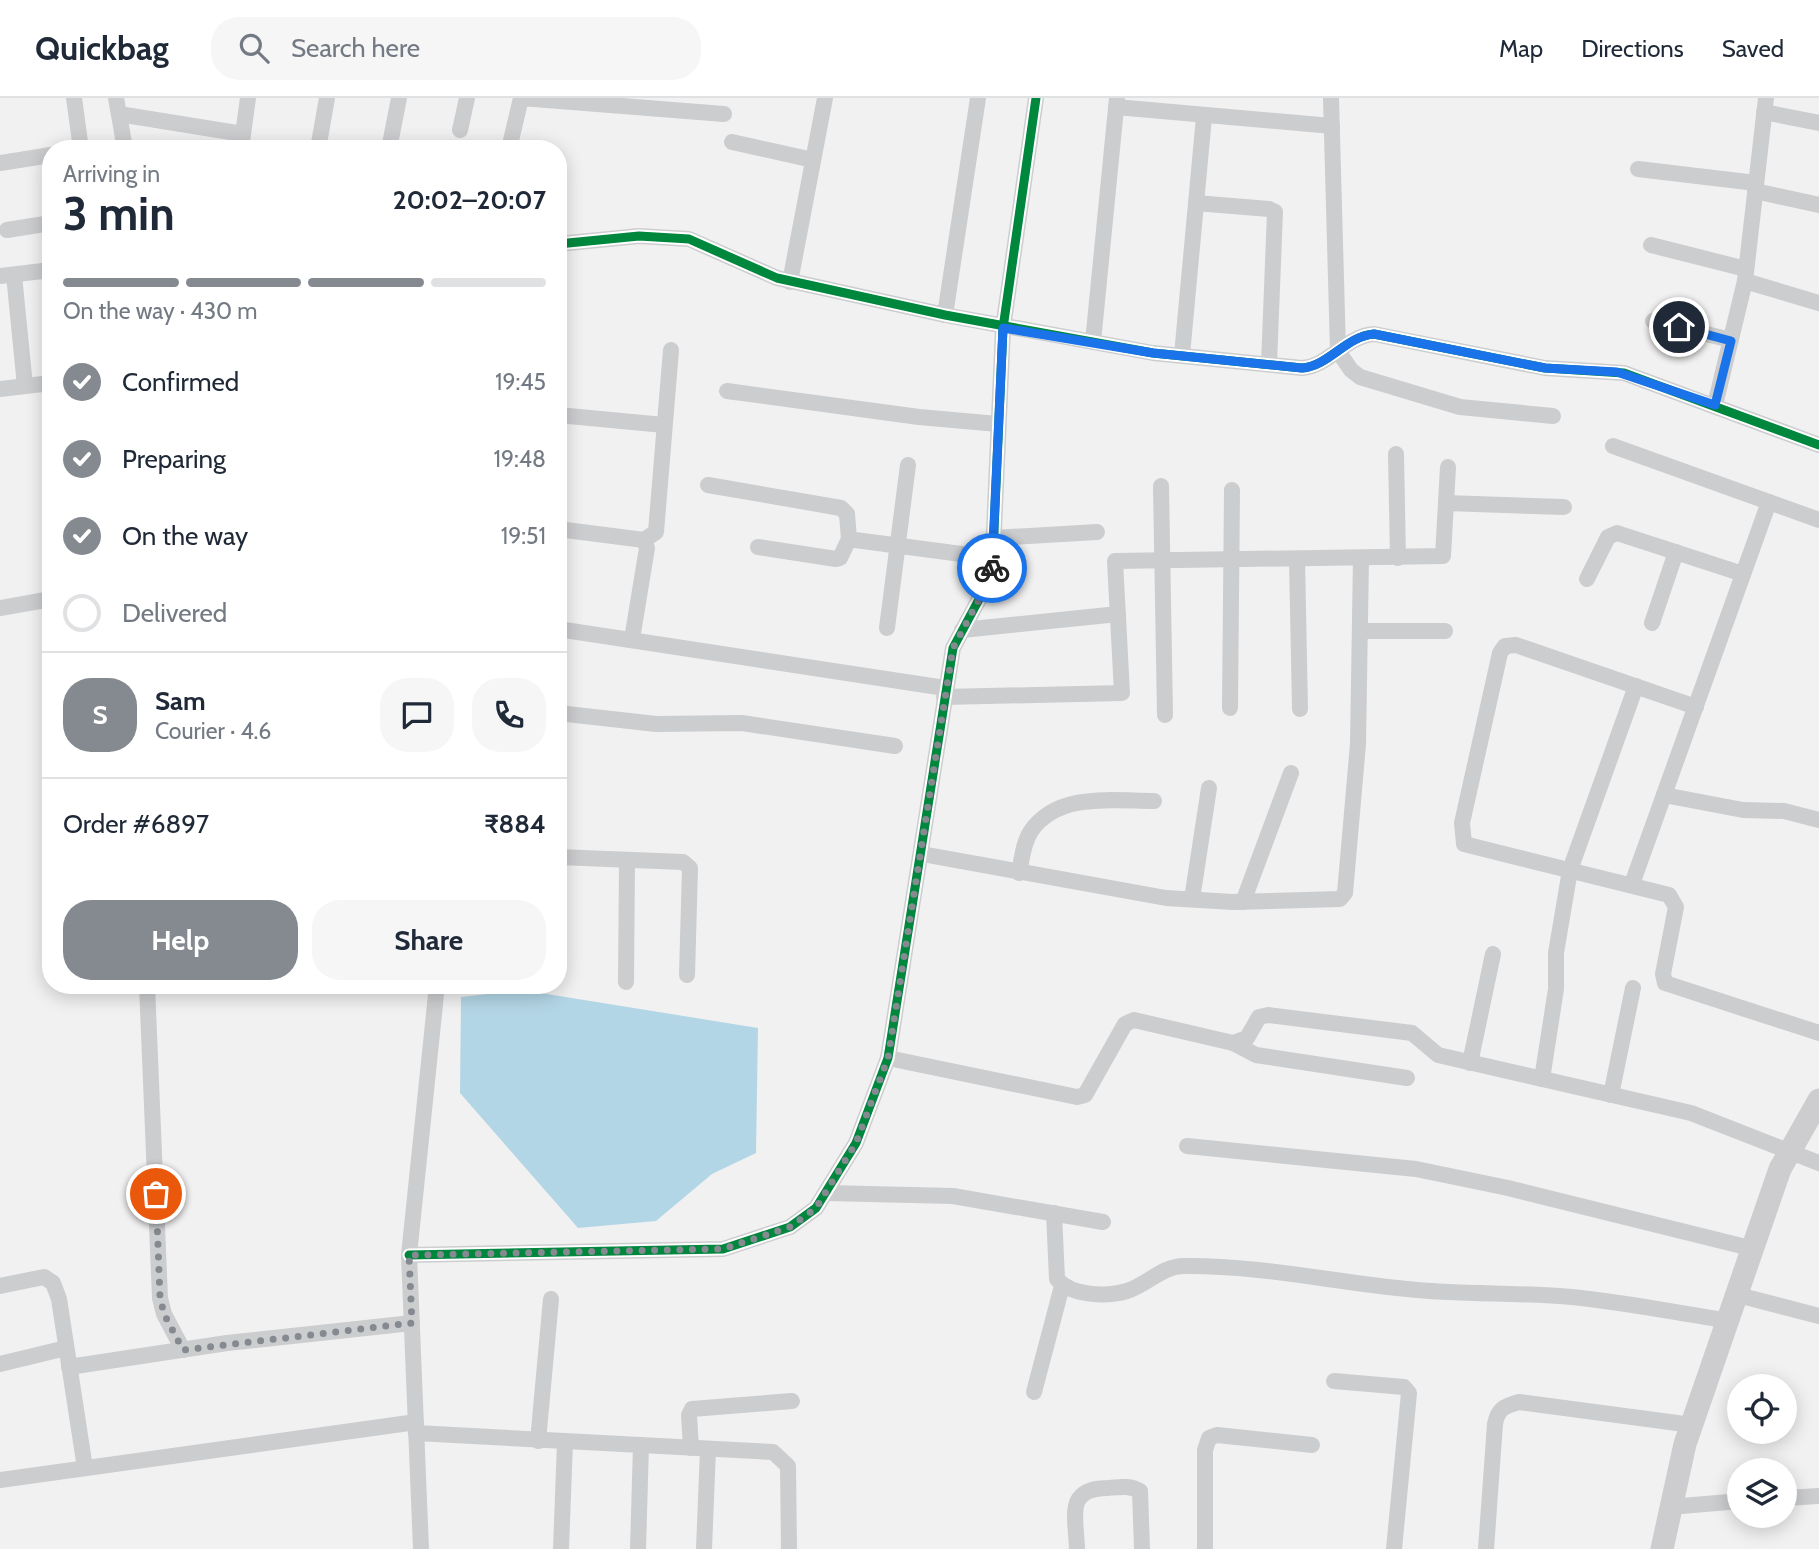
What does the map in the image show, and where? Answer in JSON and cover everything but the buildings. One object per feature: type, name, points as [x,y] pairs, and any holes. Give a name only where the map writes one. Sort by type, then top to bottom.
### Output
[{"type":"street","points":[[74,98],[80,140]]},
{"type":"street","points":[[242,140],[248,98]]},
{"type":"street","points":[[320,140],[327,98]]},
{"type":"street","points":[[391,140],[399,98]]},
{"type":"street","points":[[460,130],[467,98]]},
{"type":"street","points":[[511,140],[521,98],[724,114]]},
{"type":"street","points":[[790,282],[825,98]]},
{"type":"street","points":[[945,315],[978,98]]},
{"type":"street","points":[[409,1255],[723,1249],[790,1227],[816,1208],[856,1143],[888,1058],[953,648],[992,575],[1003,328],[1036,98]]},
{"type":"street","points":[[1331,98],[1338,351],[1351,370],[1360,377],[1460,407],[1553,416]]},
{"type":"street","points":[[1093,342],[1116,103],[1204,117],[1332,127]]},
{"type":"street","points":[[1715,405],[1745,275],[1765,105],[1819,123]]},
{"type":"street","points":[[124,140],[118,106],[238,140]]},
{"type":"street","points":[[1182,355],[1204,117]]},
{"type":"street","points":[[732,142],[813,160]]},
{"type":"street","points":[[0,163],[42,156]]},
{"type":"street","points":[[1638,169],[1755,187],[1819,205]]},
{"type":"street","points":[[1196,203],[1269,209],[1275,212],[1269,364]]},
{"type":"street","points":[[7,230],[42,224]]},
{"type":"street","points":[[567,243],[639,236],[689,239],[790,282],[1003,328],[1182,355],[1311,368],[1356,338],[1374,334],[1545,368],[1617,372],[1819,444]]},
{"type":"street","points":[[1651,245],[1745,275],[1819,303]]},
{"type":"street","points":[[25,386],[7,275],[42,271]]},
{"type":"street","points":[[1653,321],[1731,341]]},
{"type":"street","points":[[567,530],[644,540],[656,532],[671,350]]},
{"type":"street","points":[[0,390],[42,384]]},
{"type":"street","points":[[727,391],[919,417],[998,424]]},
{"type":"street","points":[[567,416],[664,425]]},
{"type":"street","points":[[1614,446],[1819,520]]},
{"type":"street","points":[[1396,454],[1398,558]]},
{"type":"street","points":[[887,628],[908,465]]},
{"type":"street","points":[[567,630],[945,693],[1122,693],[1115,561],[1443,556],[1447,467]]},
{"type":"street","points":[[708,485],[841,508],[847,514],[849,539],[840,558],[758,547]]},
{"type":"street","points":[[1161,486],[1165,715]]},
{"type":"street","points":[[1230,708],[1232,490]]},
{"type":"street","points":[[1632,884],[1769,502]]},
{"type":"street","points":[[1446,503],[1564,507]]},
{"type":"street","points":[[993,538],[1097,532]]},
{"type":"street","points":[[1587,579],[1611,534],[1617,533],[1743,574]]},
{"type":"street","points":[[849,539],[992,558]]},
{"type":"street","points":[[632,639],[647,548],[644,540]]},
{"type":"street","points":[[1652,623],[1676,552]]},
{"type":"street","points":[[922,854],[1166,898],[1243,902],[1329,902],[1340,899],[1345,893],[1358,744],[1361,558]]},
{"type":"street","points":[[1297,559],[1300,709]]},
{"type":"street","points":[[0,608],[42,601]]},
{"type":"street","points":[[962,630],[1118,614]]},
{"type":"street","points":[[1360,631],[1445,631]]},
{"type":"street","points":[[1696,707],[1516,645],[1505,646],[1500,653],[1461,835],[1464,844],[1632,884],[1674,898],[1676,907],[1663,974],[1665,983],[1819,1033]]},
{"type":"street","points":[[1542,1079],[1556,989],[1556,953],[1570,870],[1636,686]]},
{"type":"street","points":[[567,714],[656,724],[743,723],[895,746]]},
{"type":"street","points":[[1243,902],[1291,773]]},
{"type":"street","points":[[1192,899],[1209,788]]},
{"type":"street","points":[[1664,795],[1743,810],[1784,811],[1819,820]]},
{"type":"street","points":[[1019,873],[1030,832],[1063,805],[1077,802],[1154,801]]},
{"type":"street","points":[[567,857],[684,862],[690,868],[687,975]]},
{"type":"street","points":[[626,982],[627,860]]},
{"type":"street","points":[[1470,1063],[1493,954]]},
{"type":"street","points":[[1611,1095],[1633,988]]},
{"type":"street","points":[[147,994],[160,1297],[164,1314],[183,1350]]},
{"type":"street","points":[[421,1549],[409,1255],[436,994]]},
{"type":"street","points":[[1233,1043],[1247,1038],[1259,1017],[1268,1015],[1412,1033],[1438,1055],[1691,1113],[1819,1163]]},
{"type":"street","points":[[888,1058],[1077,1097],[1085,1095],[1125,1024],[1134,1020],[1233,1043],[1256,1055],[1406,1079]]},
{"type":"street","points":[[1662,1549],[1670,1507],[1692,1425],[1730,1321],[1780,1169],[1819,1100]]},
{"type":"street","points":[[1187,1146],[1416,1169],[1508,1188],[1754,1250]]},
{"type":"street","points":[[827,1193],[953,1196],[1102,1222]]},
{"type":"street","points":[[1054,1213],[1057,1279],[1062,1286],[1082,1292],[1112,1294],[1129,1291],[1166,1269],[1181,1265],[1410,1290],[1574,1297],[1730,1321]]},
{"type":"street","points":[[0,1286],[44,1277],[53,1283],[85,1468]]},
{"type":"street","points":[[1034,1392],[1062,1286]]},
{"type":"street","points":[[1738,1295],[1819,1316]]},
{"type":"street","points":[[538,1441],[551,1299]]},
{"type":"street","points":[[69,1367],[183,1350],[412,1323]]},
{"type":"street","points":[[0,1364],[66,1348]]},
{"type":"street","points":[[1334,1381],[1404,1387],[1409,1393],[1394,1549]]},
{"type":"street","points":[[691,1448],[692,1409],[792,1401]]},
{"type":"street","points":[[1486,1549],[1495,1423],[1497,1413],[1504,1406],[1519,1402],[1692,1425]]},
{"type":"street","points":[[0,1480],[416,1427],[538,1441],[773,1452],[788,1466],[789,1549]]},
{"type":"street","points":[[1205,1549],[1205,1450],[1209,1438],[1217,1435],[1312,1445]]},
{"type":"street","points":[[561,1549],[565,1442]]},
{"type":"street","points":[[638,1549],[641,1446]]},
{"type":"street","points":[[705,1549],[708,1448]]},
{"type":"street","points":[[1077,1549],[1076,1502],[1080,1494],[1088,1489],[1132,1487],[1140,1491],[1142,1502],[1142,1549]]},
{"type":"street","points":[[1797,1497],[1819,1496]]},
{"type":"street","points":[[1670,1507],[1727,1502]]},
{"type":"water","points":[[547,994],[758,1028],[756,1153],[712,1174],[656,1221],[578,1228],[460,1093],[461,997]]},
{"type":"cycle path","points":[[409,1255],[723,1249],[790,1227],[816,1208],[856,1143],[888,1058],[953,648],[992,575],[1003,328],[1036,98]]},
{"type":"cycle path","points":[[567,243],[639,236],[689,239],[777,278],[945,315],[1153,353],[1302,368],[1321,362],[1355,340],[1374,334],[1545,368],[1624,373],[1819,445]]},
{"type":"way so far","points":[[156,1194],[160,1297],[164,1314],[183,1350],[412,1323],[409,1255],[684,1252],[723,1249],[790,1227],[816,1208],[856,1143],[888,1058],[905,965],[953,648],[992,575],[992,568]]},
{"type":"route","points":[[992,568],[1003,328],[1153,353],[1302,368],[1311,368],[1322,362],[1356,338],[1374,334],[1545,368],[1624,373],[1715,405],[1731,341],[1679,327]]}]
